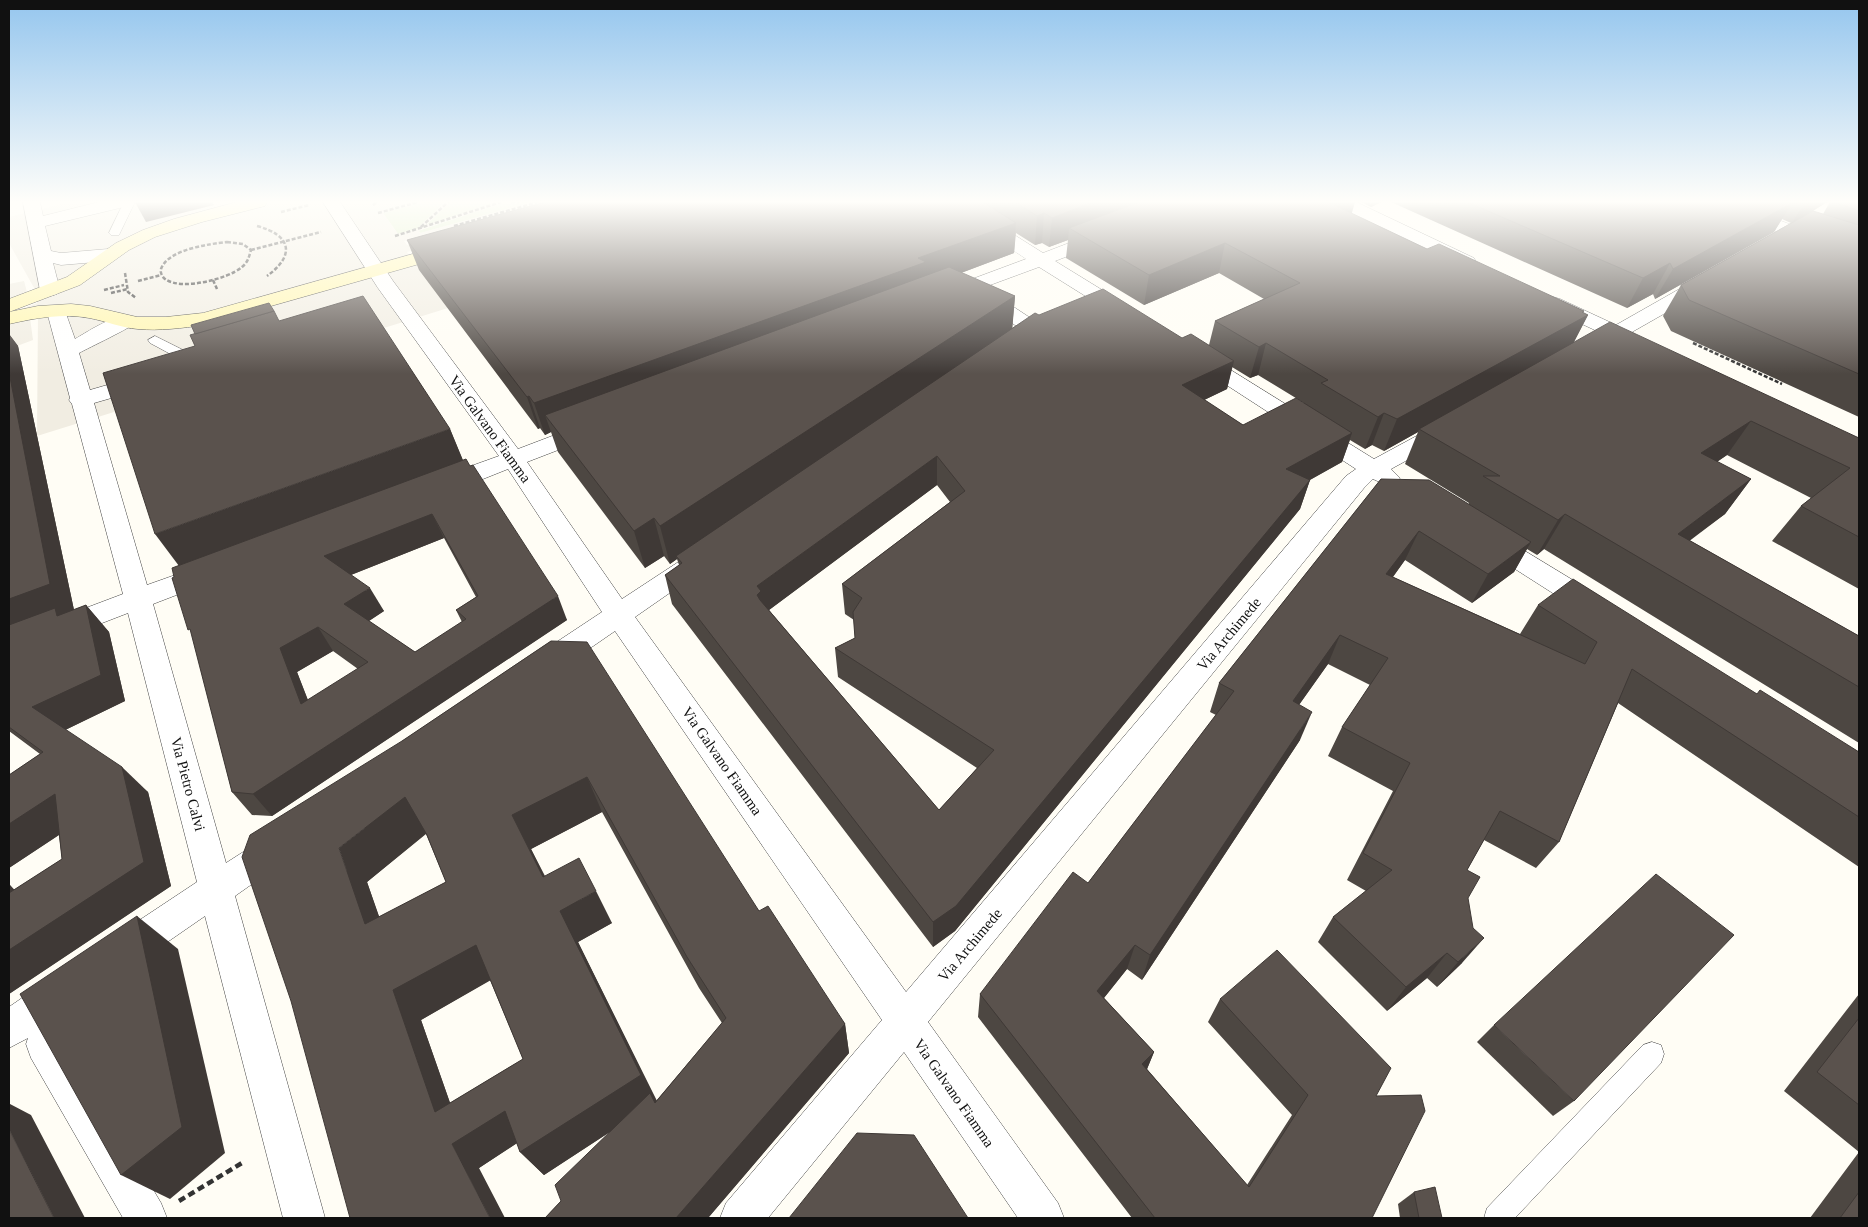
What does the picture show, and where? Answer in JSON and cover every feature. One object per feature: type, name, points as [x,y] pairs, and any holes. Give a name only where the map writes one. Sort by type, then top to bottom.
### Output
[{"type":"street","points":[[45,259],[50,290]]},
{"type":"street","points":[[9,306],[50,290],[90,271],[103,259]]},
{"type":"street","name":"Via Galvano Fiamma","points":[[368,259],[376,271],[391,307],[513,459],[618,615],[903,1022],[1044,1218]]},
{"type":"street","points":[[9,318],[27,314],[88,312],[126,322],[152,324],[204,319],[417,259]]},
{"type":"street","points":[[930,301],[1040,259]]},
{"type":"street","points":[[1041,259],[1147,326]]},
{"type":"street","points":[[1462,259],[1480,268]]},
{"type":"street","points":[[90,271],[82,285],[81,296],[87,306],[98,314]]},
{"type":"street","points":[[1575,356],[1719,274]]},
{"type":"street","points":[[970,286],[1034,331]]},
{"type":"street","points":[[1540,296],[1652,349]]},
{"type":"street","points":[[1082,310],[1105,300]]},
{"type":"street","name":"Via Pietro Calvi","points":[[57,312],[80,400],[138,599],[304,1218]]},
{"type":"street","points":[[68,351],[112,327],[126,322]]},
{"type":"street","points":[[1180,346],[1409,491]]},
{"type":"street","points":[[80,400],[210,361]]},
{"type":"street","name":"Via Archimede","points":[[740,1218],[903,1022],[950,970],[1355,482],[1374,469],[1462,420]]},
{"type":"street","points":[[420,494],[604,425]]},
{"type":"street","points":[[1467,527],[1618,621]]},
{"type":"street","points":[[528,676],[716,548]]},
{"type":"street","points":[[9,648],[235,563]]},
{"type":"street","points":[[9,1029],[298,833]]},
{"type":"street","points":[[45,1044],[160,1211]]},
{"type":"lane","points":[[155,340],[210,361]]},
{"type":"lane","points":[[1497,1218],[1652,1054]]},
{"type":"path","points":[[161,275],[161,270],[169,259]]},
{"type":"path","points":[[138,281],[161,275],[175,282],[186,283],[213,280],[239,269],[250,259]]},
{"type":"path","points":[[264,277],[278,268],[284,259]]},
{"type":"path","points":[[128,267],[126,273],[128,292],[139,299]]},
{"type":"path","points":[[213,280],[217,289]]},
{"type":"path","points":[[99,292],[124,285]]},
{"type":"path","points":[[1693,343],[1782,384]]},
{"type":"path","points":[[160,1211],[242,1163]]},
{"type":"shaded area","points":[[18,259],[412,259],[448,308],[37,436],[38,312],[9,317],[9,314],[37,303],[38,295]]},
{"type":"shaded area","points":[[24,281],[28,296],[9,303],[9,284]]},
{"type":"shaded area","points":[[30,318],[33,340],[9,349],[9,325]]},
{"type":"building","points":[[422,259],[921,259],[926,262],[534,403],[529,396],[527,397]]},
{"type":"building","points":[[1122,259],[1186,259],[1149,275]]},
{"type":"building","points":[[1255,259],[1472,259],[1584,311],[1582,312],[1588,315],[1397,419],[1384,413],[1378,417],[1321,383],[1328,380],[1266,343],[1259,347],[1215,321],[1300,283]]},
{"type":"building","points":[[1600,259],[1691,259],[1673,269],[1670,263],[1643,278]]},
{"type":"building","points":[[1727,259],[1859,259],[1859,374],[1689,300],[1681,285]]},
{"type":"building","points":[[949,267],[1015,296],[660,526],[654,518],[634,531],[545,415]]},
{"type":"building","points":[[1103,289],[1182,338],[1191,334],[1234,361],[1182,385],[1243,425],[1296,398],[1352,433],[1286,469],[1310,480],[956,906],[933,922],[665,575],[682,563],[676,556],[1035,313],[1039,315]],"holes":[[[937,456],[965,491],[842,584],[862,598],[853,612],[855,638],[835,648],[994,750],[939,810],[760,600],[757,595],[761,591],[757,586]]]},
{"type":"building","points":[[363,296],[450,429],[155,534],[103,373],[195,346],[190,335],[274,311],[279,321]]},
{"type":"building","points":[[269,303],[274,311],[195,334],[191,325]]},
{"type":"building","points":[[1610,322],[1859,438],[1859,537],[1801,506],[1850,468],[1751,421],[1701,453],[1751,479],[1678,534],[1859,636],[1859,687],[1565,514],[1558,520],[1483,476],[1500,476],[1419,429]]},
{"type":"building","points":[[9,372],[50,584],[9,599]]},
{"type":"building","points":[[466,459],[470,466],[473,465],[558,596],[253,794],[232,792],[190,629],[188,630],[172,578],[174,577],[172,568]],"holes":[[[432,514],[478,596],[456,610],[466,619],[415,652],[344,604],[370,588],[324,556]],[[318,627],[368,662],[301,704],[280,648]]]},
{"type":"building","points":[[1381,479],[1429,480],[1531,542],[1488,574],[1419,531],[1386,574],[1585,664],[1597,642],[1538,605],[1573,579],[1757,694],[1760,690],[1859,752],[1859,817],[1632,669],[1559,842],[1500,811],[1467,870],[1480,877],[1468,898],[1473,928],[1484,938],[1458,962],[1447,953],[1406,987],[1333,917],[1392,870],[1363,853],[1410,763],[1342,727],[1388,658],[1340,635],[1293,701],[1312,712],[1150,955],[1135,945],[1097,991],[1154,1052],[1142,1064],[1249,1187],[1308,1095],[1220,999],[1277,950],[1391,1068],[1376,1096],[1421,1095],[1425,1111],[1372,1218],[1155,1218],[980,994],[1073,872],[1088,883],[1234,691],[1219,683]]},
{"type":"building","points":[[86,605],[101,675],[32,707],[122,767],[144,862],[9,950],[9,893],[62,859],[55,794],[9,824],[9,775],[43,752],[9,727],[9,625],[55,608],[57,616]]},
{"type":"building","points":[[551,641],[587,642],[759,911],[768,906],[845,1024],[676,1218],[545,1218],[561,1201],[555,1185],[650,1093],[655,1103],[726,1018],[687,957],[587,777],[512,815],[543,877],[579,858],[596,891],[560,911],[641,1075],[520,1152],[505,1111],[452,1144],[490,1218],[350,1218],[291,1001],[242,857],[250,835],[402,741]],"holes":[[[405,797],[427,835],[446,882],[365,924],[339,848]],[[476,945],[523,1059],[435,1112],[393,990]]]},
{"type":"building","points":[[1656,874],[1734,935],[1574,1101],[1494,1025]]},
{"type":"building","points":[[137,916],[182,1127],[121,1175],[20,994]]},
{"type":"building","points":[[1859,1018],[1859,1105],[1817,1072]]},
{"type":"building","points":[[9,1129],[54,1218],[9,1218]]},
{"type":"building","points":[[857,1133],[914,1135],[968,1218],[789,1218]]},
{"type":"building","points":[[1435,1187],[1442,1218],[1419,1218],[1414,1192]]},
{"type":"building","points":[[1859,1192],[1859,1218],[1840,1218]]}]
